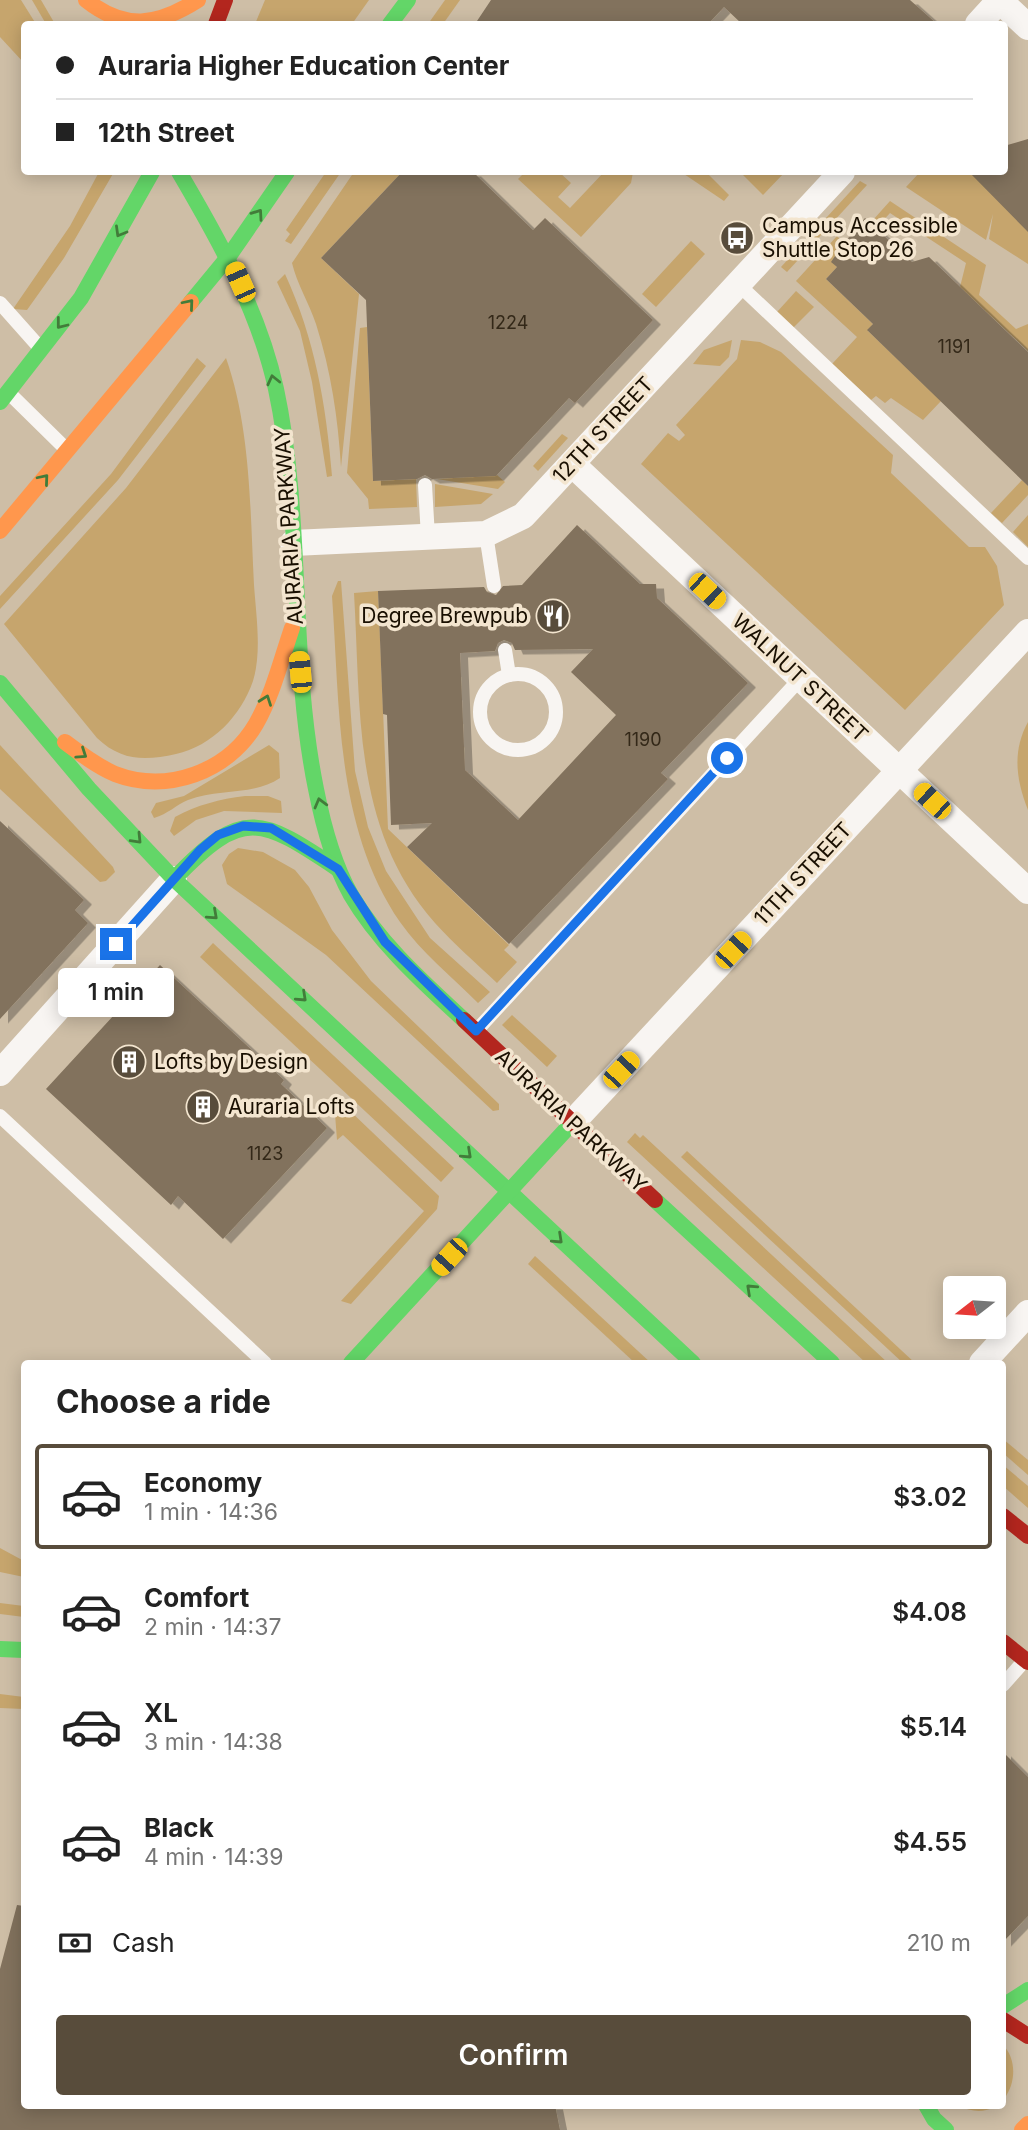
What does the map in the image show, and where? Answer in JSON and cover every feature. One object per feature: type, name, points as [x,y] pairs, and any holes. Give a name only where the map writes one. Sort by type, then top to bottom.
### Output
[{"type":"main road","points":[[77,0],[90,21]]},
{"type":"main road","points":[[86,0],[106,13],[139,21]]},
{"type":"main road","points":[[160,21],[180,13],[198,0]]},
{"type":"main road","points":[[217,21],[225,0]]},
{"type":"main road","points":[[392,21],[408,0]]},
{"type":"main road","points":[[3,392],[81,298],[150,175]]},
{"type":"main road","name":"AURARIA PARKWAY","points":[[181,175],[229,256],[267,354],[282,420],[293,543],[296,618],[315,784],[338,869],[385,942],[572,1123],[829,1360]]},
{"type":"main road","points":[[0,531],[229,256],[285,175]]},
{"type":"main road","points":[[26,716],[117,774],[160,782],[204,772],[226,759],[247,738],[262,712],[296,618]]},
{"type":"main road","points":[[0,683],[89,789],[174,879],[690,1360]]},
{"type":"main road","points":[[174,879],[218,835],[243,826],[271,828],[338,869]]},
{"type":"main road","name":"11TH STREET","points":[[354,1360],[572,1123]]},
{"type":"main road","points":[[1006,1518],[1028,1536]]},
{"type":"main road","points":[[1006,1644],[1027,1661]]},
{"type":"main road","points":[[0,1649],[21,1650]]},
{"type":"main road","points":[[1006,2004],[1028,1990]]},
{"type":"main road","points":[[1006,2022],[1028,2036]]},
{"type":"main road","points":[[923,2109],[937,2122]]},
{"type":"main road","points":[[1021,2130],[1028,2124]]},
{"type":"street","points":[[981,21],[999,0],[1028,27]]},
{"type":"street","name":"12TH STREET","points":[[293,543],[486,534],[523,516],[839,175]]},
{"type":"street","name":"WALNUT STREET","points":[[572,464],[1028,891]]},
{"type":"street","name":"11TH STREET","points":[[572,1123],[1028,632]]},
{"type":"street","points":[[0,1073],[174,879]]},
{"type":"street","points":[[985,1360],[1028,1313]]},
{"type":"lane","points":[[738,284],[1028,558]]},
{"type":"lane","points":[[0,303],[41,349]]},
{"type":"lane","points":[[3,392],[67,450]]},
{"type":"lane","points":[[425,485],[428,537]]},
{"type":"lane","points":[[486,534],[494,586]]},
{"type":"lane","points":[[505,650],[509,675]]},
{"type":"lane","points":[[522,674],[544,684],[556,705],[553,729],[536,747],[524,750],[500,746],[490,739],[480,717],[484,694],[499,678],[509,675],[522,674]]},
{"type":"lane","points":[[476,1031],[800,678]]},
{"type":"lane","points":[[0,1116],[262,1360]]},
{"type":"lane","points":[[1006,1682],[1027,1661]]},
{"type":"shaded area","points":[[0,0],[21,0],[34,21],[21,21],[21,60],[0,37]]},
{"type":"shaded area","points":[[32,0],[41,0],[53,21],[44,21]]},
{"type":"shaded area","points":[[265,0],[369,0],[354,21],[256,21]]},
{"type":"shaded area","points":[[445,0],[460,0],[445,21],[430,21]]},
{"type":"shaded area","points":[[97,175],[112,175],[64,258],[27,310],[13,309],[70,226]]},
{"type":"shaded area","points":[[324,175],[339,175],[291,244],[285,241],[290,234],[286,230]]},
{"type":"shaded area","points":[[352,175],[399,175],[321,258],[359,294],[341,467],[336,413],[326,359],[316,324],[292,263]]},
{"type":"shaded area","points":[[522,175],[562,175],[571,183],[558,197],[570,208],[601,175],[632,175],[631,183],[581,237],[518,179]]},
{"type":"shaded area","points":[[685,175],[709,175],[729,195],[724,201]]},
{"type":"shaded area","points":[[743,175],[782,175],[763,195]]},
{"type":"shaded area","points":[[917,175],[977,175],[979,181],[1028,229],[1028,264],[989,239],[993,214],[986,240],[906,187]]},
{"type":"shaded area","points":[[860,181],[867,185],[787,272],[781,267]]},
{"type":"shaded area","points":[[890,201],[986,265],[979,295],[1016,329],[1028,324],[1028,351],[960,287],[966,263],[890,213],[879,225],[873,220]]},
{"type":"shaded area","points":[[837,236],[844,243],[832,262],[837,267],[826,279],[873,324],[868,331],[941,401],[923,420],[891,398],[885,403],[876,396],[871,400],[832,364],[857,337],[796,281]]},
{"type":"shaded area","points":[[691,241],[705,254],[656,307],[642,294]]},
{"type":"shaded area","points":[[285,274],[304,323],[318,372],[332,476],[327,477],[312,382],[300,331],[277,282]]},
{"type":"shaded area","points":[[796,291],[814,307],[793,328],[777,312]]},
{"type":"shaded area","points":[[367,327],[373,481],[416,479],[417,507],[369,509],[368,499],[347,473],[360,328]]},
{"type":"shaded area","points":[[732,340],[729,357],[720,366],[693,364],[704,350]]},
{"type":"shaded area","points":[[741,340],[760,342],[781,352],[893,455],[891,473],[969,547],[985,547],[997,566],[1004,605],[905,710],[641,464],[668,433],[679,441],[685,435],[676,425],[737,359]]},
{"type":"shaded area","points":[[197,358],[206,366],[118,480],[0,609],[0,596],[111,474]]},
{"type":"shaded area","points":[[226,358],[240,413],[248,470],[258,633],[256,670],[241,706],[224,728],[213,737],[176,754],[144,758],[124,755],[97,738],[4,624],[126,488]]},
{"type":"shaded area","points":[[562,434],[568,438],[538,471],[533,466]]},
{"type":"shaded area","points":[[497,475],[505,482],[498,489],[437,479]]},
{"type":"shaded area","points":[[1022,480],[1028,486],[1028,495],[1002,523],[991,513]]},
{"type":"shaded area","points":[[435,484],[493,494],[481,504],[435,507]]},
{"type":"shaded area","points":[[1028,515],[1028,547],[1013,532]]},
{"type":"shaded area","points":[[338,581],[341,581],[355,771],[368,827],[386,871],[430,938],[490,992],[478,1003],[408,933],[379,885],[363,846],[352,806],[340,722],[332,596]]},
{"type":"shaded area","points":[[378,591],[388,829],[509,945],[504,950],[517,962],[497,983],[435,923],[408,887],[388,848],[375,808],[366,767],[361,724],[354,593]]},
{"type":"shaded area","points":[[1028,722],[1028,810],[1019,777],[1018,755]]},
{"type":"shaded area","points":[[0,745],[113,867],[115,872],[106,881],[100,882],[0,789]]},
{"type":"shaded area","points":[[269,745],[279,753],[280,778],[270,784],[247,790],[200,796],[154,818],[151,812],[156,803],[184,796]]},
{"type":"shaded area","points":[[245,796],[268,796],[281,801],[282,813],[224,811],[196,820],[174,836],[170,831],[175,817],[183,813],[209,803]]},
{"type":"shaded area","points":[[238,848],[263,852],[295,870],[309,887],[332,930],[371,981],[499,1104],[499,1110],[493,1111],[326,955],[227,884],[222,865],[229,854]]},
{"type":"shaded area","points":[[213,943],[454,1168],[441,1182],[200,957]]},
{"type":"shaded area","points":[[512,1015],[557,1056],[547,1067],[502,1025]]},
{"type":"shaded area","points":[[348,1109],[439,1196],[437,1209],[351,1304],[341,1301],[424,1211],[343,1135],[337,1140],[335,1114]]},
{"type":"shaded area","points":[[635,1133],[640,1138],[643,1135],[885,1360],[863,1360],[627,1142]]},
{"type":"shaded area","points":[[687,1151],[912,1360],[900,1360],[681,1157]]},
{"type":"shaded area","points":[[535,1256],[648,1360],[632,1360],[528,1264]]},
{"type":"shaded area","points":[[1006,1442],[1028,1460],[1028,1475],[1006,1456]]},
{"type":"shaded area","points":[[1006,1468],[1028,1486],[1028,1508],[1006,1489]]},
{"type":"shaded area","points":[[0,1548],[21,1559],[21,1576],[0,1572]]},
{"type":"shaded area","points":[[0,1603],[21,1606],[21,1617],[0,1614]]},
{"type":"shaded area","points":[[0,1694],[21,1697],[21,1709],[0,1708]]},
{"type":"shaded area","points":[[1006,2050],[1013,2068],[1012,2082],[1007,2094]]},
{"type":"building","points":[[491,0],[910,0],[934,21],[739,21],[724,7],[711,21],[477,21]]},
{"type":"building","points":[[1028,139],[1028,232],[972,175],[1008,175],[1008,145]]},
{"type":"building","points":[[399,175],[476,175],[533,230],[545,218],[653,320],[575,403],[569,398],[496,476],[432,479],[425,475],[417,479],[373,481],[366,300],[321,258]]},
{"type":"building","points":[[865,218],[912,262],[929,257],[1028,352],[1028,486],[867,330],[873,324],[826,279],[837,267],[831,262]]},
{"type":"building","points":[[577,525],[640,584],[656,584],[657,598],[748,683],[661,773],[668,779],[509,944],[407,847],[432,823],[391,825],[387,715],[383,714],[378,591],[484,587],[487,592],[496,595],[503,586],[522,585]],"holes":[[[504,640],[512,643],[515,650],[593,649],[571,672],[616,715],[518,820],[465,770],[460,653],[495,651],[498,643]]]},
{"type":"building","points":[[0,821],[84,900],[75,910],[88,923],[0,1019]]},
{"type":"building","points":[[160,965],[284,1080],[281,1084],[327,1128],[223,1239],[178,1196],[171,1205],[46,1089]]},
{"type":"building","points":[[1006,1755],[1028,1777],[1028,1916],[1006,1939]]},
{"type":"building","points":[[17,1905],[21,1906],[21,2109],[556,2109],[560,2130],[0,2130],[0,1969]]},
{"type":"traffic: fast","points":[[392,21],[408,0]]},
{"type":"traffic: fast","points":[[0,402],[81,298],[150,175]]},
{"type":"traffic: fast","points":[[181,175],[236,277],[259,332],[276,389],[290,488],[302,689],[308,739],[319,803],[334,857],[362,913],[403,961],[464,1020]]},
{"type":"traffic: fast","points":[[191,302],[229,256],[285,175]]},
{"type":"traffic: fast","points":[[0,683],[89,789],[174,879],[690,1360]]},
{"type":"traffic: fast","points":[[174,879],[218,840],[236,830],[253,828],[270,830],[289,838],[338,869]]},
{"type":"traffic: fast","points":[[354,1360],[572,1123]]},
{"type":"traffic: fast","points":[[655,1200],[829,1360]]},
{"type":"traffic: fast","points":[[0,1649],[21,1650]]},
{"type":"traffic: fast","points":[[1006,2004],[1028,1990]]},
{"type":"traffic: fast","points":[[928,2109],[946,2130]]},
{"type":"traffic: slow","points":[[86,0],[114,17],[141,21],[169,15],[198,0]]},
{"type":"traffic: slow","points":[[0,531],[191,302]]},
{"type":"traffic: slow","points":[[65,742],[108,771],[135,780],[175,780],[213,766],[244,741],[256,724],[272,689],[292,628]]},
{"type":"traffic: slow","points":[[1022,2130],[1028,2124]]},
{"type":"traffic: jam","points":[[217,21],[225,0]]},
{"type":"traffic: jam","points":[[464,1020],[655,1200]]},
{"type":"traffic: jam","points":[[1006,1518],[1028,1536]]},
{"type":"traffic: jam","points":[[1006,1644],[1028,1662]]},
{"type":"traffic: jam","points":[[1006,2022],[1028,2036]]},
{"type":"place","name":"Campus Accessible Shuttle Stop 26","points":[[737,238]]},
{"type":"place","name":"Degree Brewpub","points":[[553,616]]},
{"type":"place","name":"Lofts by Design","points":[[129,1062]]},
{"type":"place","name":"Auraria Lofts","points":[[203,1107]]},
{"type":"route","points":[[116,944],[200,850],[218,835],[243,826],[271,828],[293,839],[338,869],[354,898],[385,942],[476,1031],[727,758]]}]
